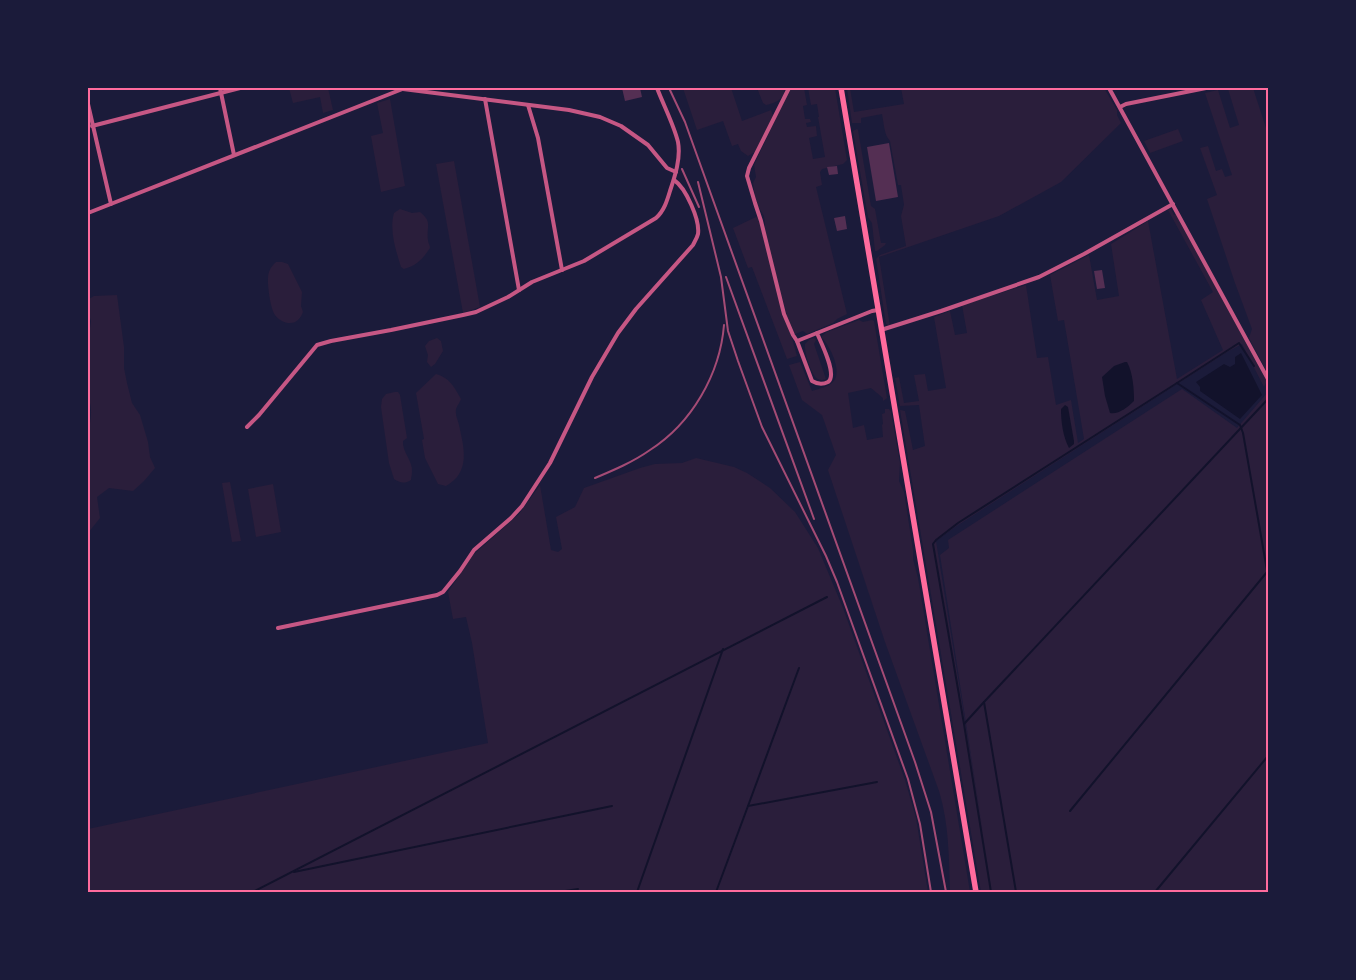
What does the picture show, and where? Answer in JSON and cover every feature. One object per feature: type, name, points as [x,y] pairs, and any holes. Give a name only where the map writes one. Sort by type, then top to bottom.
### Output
[{"type":"main road","points":[[841,88],[976,892]]},
{"type":"street","points":[[92,126],[220,90],[240,88]]},
{"type":"street","points":[[88,213],[403,88],[580,112],[612,122],[628,130],[648,145],[667,168],[676,172]]},
{"type":"street","points":[[247,427],[317,345],[471,313],[502,299],[532,282],[591,257],[656,218],[662,210],[674,180],[678,150],[678,142],[657,88]]},
{"type":"street","points":[[789,88],[749,168],[747,176],[761,221],[784,314],[811,378],[816,383],[823,384],[830,380],[832,373],[817,333]]},
{"type":"street","points":[[1109,88],[1268,379]]},
{"type":"street","points":[[1120,107],[1130,103],[1206,88]]},
{"type":"street","points":[[220,90],[234,155]]},
{"type":"street","points":[[485,99],[519,290]]},
{"type":"street","points":[[88,104],[111,204]]},
{"type":"street","points":[[528,105],[538,138],[562,270]]},
{"type":"street","points":[[278,628],[444,592],[474,550],[518,512],[550,463],[592,377],[618,333],[636,309],[693,245],[697,238],[698,228],[691,206],[680,185],[674,180]]},
{"type":"street","points":[[881,330],[1039,277],[1172,204]]},
{"type":"street","points":[[797,341],[871,311],[878,310]]},
{"type":"shaded area","points":[[289,88],[328,88],[333,110],[323,113],[320,97],[293,103]]},
{"type":"shaded area","points":[[683,88],[731,88],[742,121],[771,110],[773,116],[755,152],[748,156],[741,151],[738,144],[732,146],[723,121],[697,130]]},
{"type":"shaded area","points":[[757,88],[784,88],[784,92],[782,98],[766,105],[763,103]]},
{"type":"shaded area","points":[[790,88],[804,88],[807,105],[803,106],[805,119],[810,119],[811,122],[806,123],[807,127],[816,126],[817,136],[809,138],[813,159],[825,157],[817,104],[811,105],[808,88],[835,88],[847,160],[843,164],[822,169],[820,172],[822,185],[816,187],[847,314],[833,323],[807,334],[803,331],[795,334],[787,316],[764,229],[764,216],[756,203],[753,183],[756,177],[754,165]]},
{"type":"shaded area","points":[[847,88],[850,88],[854,112],[904,104],[901,88],[1104,88],[1117,110],[1121,123],[1061,182],[999,216],[879,257],[890,326],[886,324],[876,259],[880,255],[906,246],[901,216],[904,205],[901,185],[898,185],[890,141],[885,132],[882,114],[861,118],[861,123],[852,123]]},
{"type":"shaded area","points":[[1253,88],[1268,134],[1268,374],[1249,338],[1252,329],[1207,199],[1217,195],[1200,148],[1208,146],[1216,171],[1222,169],[1225,177],[1232,175],[1205,93],[1218,90],[1230,128],[1239,125],[1228,89]]},
{"type":"shaded area","points":[[390,99],[405,186],[381,192],[371,136],[383,133],[377,103]]},
{"type":"shaded area","points":[[857,129],[871,206],[875,209],[881,243],[886,243],[877,251],[875,251],[872,223],[868,217],[853,131]]},
{"type":"shaded area","points":[[1178,129],[1183,141],[1150,153],[1144,141]]},
{"type":"shaded area","points":[[454,161],[480,307],[463,313],[436,164]]},
{"type":"shaded area","points":[[400,209],[412,213],[420,212],[424,216],[428,222],[430,248],[419,262],[404,269],[401,267],[395,247],[392,226],[394,213]]},
{"type":"shaded area","points":[[1171,209],[1174,215],[1176,214],[1267,381],[1264,387],[1242,344],[936,541],[983,833],[940,555],[949,548],[948,540],[1182,389],[1237,428],[1268,392],[1268,892],[981,892],[900,410],[905,411],[913,450],[925,446],[919,405],[900,406],[895,378],[899,377],[904,403],[919,401],[914,375],[925,374],[928,391],[946,388],[934,317],[950,311],[955,335],[967,333],[962,305],[1026,285],[1037,358],[1048,357],[1056,405],[1071,400],[1078,443],[1084,439],[1064,320],[1058,321],[1050,275],[1089,255],[1097,300],[1119,296],[1111,244],[1148,221],[1177,379],[1223,350],[1201,300],[1213,292],[1168,210]]},
{"type":"shaded area","points":[[756,217],[758,218],[797,356],[787,359],[752,267],[748,268],[733,228]]},
{"type":"shaded area","points":[[276,262],[288,264],[302,292],[301,306],[303,312],[299,319],[293,323],[286,323],[275,315],[270,300],[268,276],[270,269]]},
{"type":"shaded area","points":[[117,295],[127,383],[132,403],[140,415],[148,442],[150,457],[155,468],[133,491],[109,488],[97,497],[100,518],[88,533],[88,431],[91,414],[88,398],[88,341],[91,321],[88,312],[89,299],[94,296]]},
{"type":"shaded area","points":[[859,320],[863,322],[874,321],[887,398],[883,401],[883,398],[871,388],[848,393],[853,428],[864,425],[867,440],[883,437],[882,414],[885,413],[885,409],[889,409],[891,412],[900,463],[899,481],[904,492],[913,559],[918,578],[970,892],[950,892],[947,828],[939,791],[885,642],[828,470],[836,455],[822,415],[802,400],[789,365],[800,362],[812,391],[831,384],[836,378],[836,366],[832,353],[822,336],[827,332]]},
{"type":"shaded area","points":[[437,338],[441,341],[443,351],[431,367],[427,362],[428,355],[425,346],[429,341]]},
{"type":"shaded area","points":[[814,338],[816,340],[814,344],[826,379],[822,380],[815,377],[808,363],[805,344]]},
{"type":"shaded area","points":[[1241,353],[1262,395],[1240,419],[1200,391],[1200,387],[1196,382],[1224,364],[1230,367],[1235,364],[1235,357]]},
{"type":"shaded area","points":[[1125,362],[1129,366],[1132,376],[1134,401],[1120,412],[1110,413],[1102,377],[1114,366]]},
{"type":"shaded area","points":[[436,374],[448,380],[461,399],[456,408],[456,415],[461,434],[464,459],[459,474],[446,486],[438,484],[425,458],[422,440],[424,439],[416,393]]},
{"type":"shaded area","points":[[398,392],[400,395],[407,438],[403,441],[403,445],[412,468],[411,480],[404,482],[394,479],[389,463],[381,407],[382,399],[386,394]]},
{"type":"shaded area","points":[[1065,405],[1068,407],[1074,441],[1074,444],[1069,448],[1061,419],[1061,409]]},
{"type":"shaded area","points":[[696,458],[734,467],[770,488],[795,512],[818,548],[843,608],[905,780],[916,818],[928,892],[88,892],[88,829],[488,743],[466,617],[453,619],[448,592],[473,555],[519,514],[540,485],[551,550],[558,552],[562,549],[556,517],[575,507],[584,488],[640,468],[655,464],[682,463]]},
{"type":"shaded area","points":[[230,482],[241,541],[232,542],[222,483]]},
{"type":"shaded area","points":[[273,484],[281,532],[256,537],[248,489]]},
{"type":"building","points":[[622,88],[640,88],[642,97],[625,101]]},
{"type":"building","points":[[889,143],[898,197],[876,201],[867,147]]},
{"type":"building","points":[[837,166],[838,174],[829,175],[827,167]]},
{"type":"building","points":[[845,216],[847,229],[837,231],[834,218]]},
{"type":"building","points":[[1102,270],[1105,288],[1097,289],[1094,271]]},
{"type":"waterway","points":[[1254,366],[1239,343],[1177,383],[1240,425],[1268,576]]},
{"type":"waterway","points":[[984,702],[964,724],[933,544],[958,523],[1177,383]]},
{"type":"waterway","points":[[1016,892],[984,702],[1268,399]]},
{"type":"waterway","points":[[1070,811],[1267,572]]},
{"type":"waterway","points":[[253,892],[827,597]]},
{"type":"waterway","points":[[637,892],[723,649]]},
{"type":"waterway","points":[[748,806],[799,668]]},
{"type":"waterway","points":[[964,724],[991,892]]},
{"type":"waterway","points":[[1155,892],[1268,756]]},
{"type":"waterway","points":[[716,892],[748,806],[877,782]]},
{"type":"waterway","points":[[294,872],[612,806]]},
{"type":"waterway","points":[[559,892],[578,889]]},
{"type":"waterway","points":[[911,892],[918,891]]},
{"type":"railway","points":[[669,88],[685,122],[915,762],[931,812],[946,892]]},
{"type":"railway","points":[[682,169],[699,207]]},
{"type":"railway","points":[[698,182],[721,277],[728,331],[762,427],[837,582],[908,779],[920,824],[931,892]]},
{"type":"railway","points":[[726,277],[814,519]]},
{"type":"railway","points":[[595,478],[623,466],[644,454],[665,439],[691,412],[710,379],[717,361],[724,325]]}]
